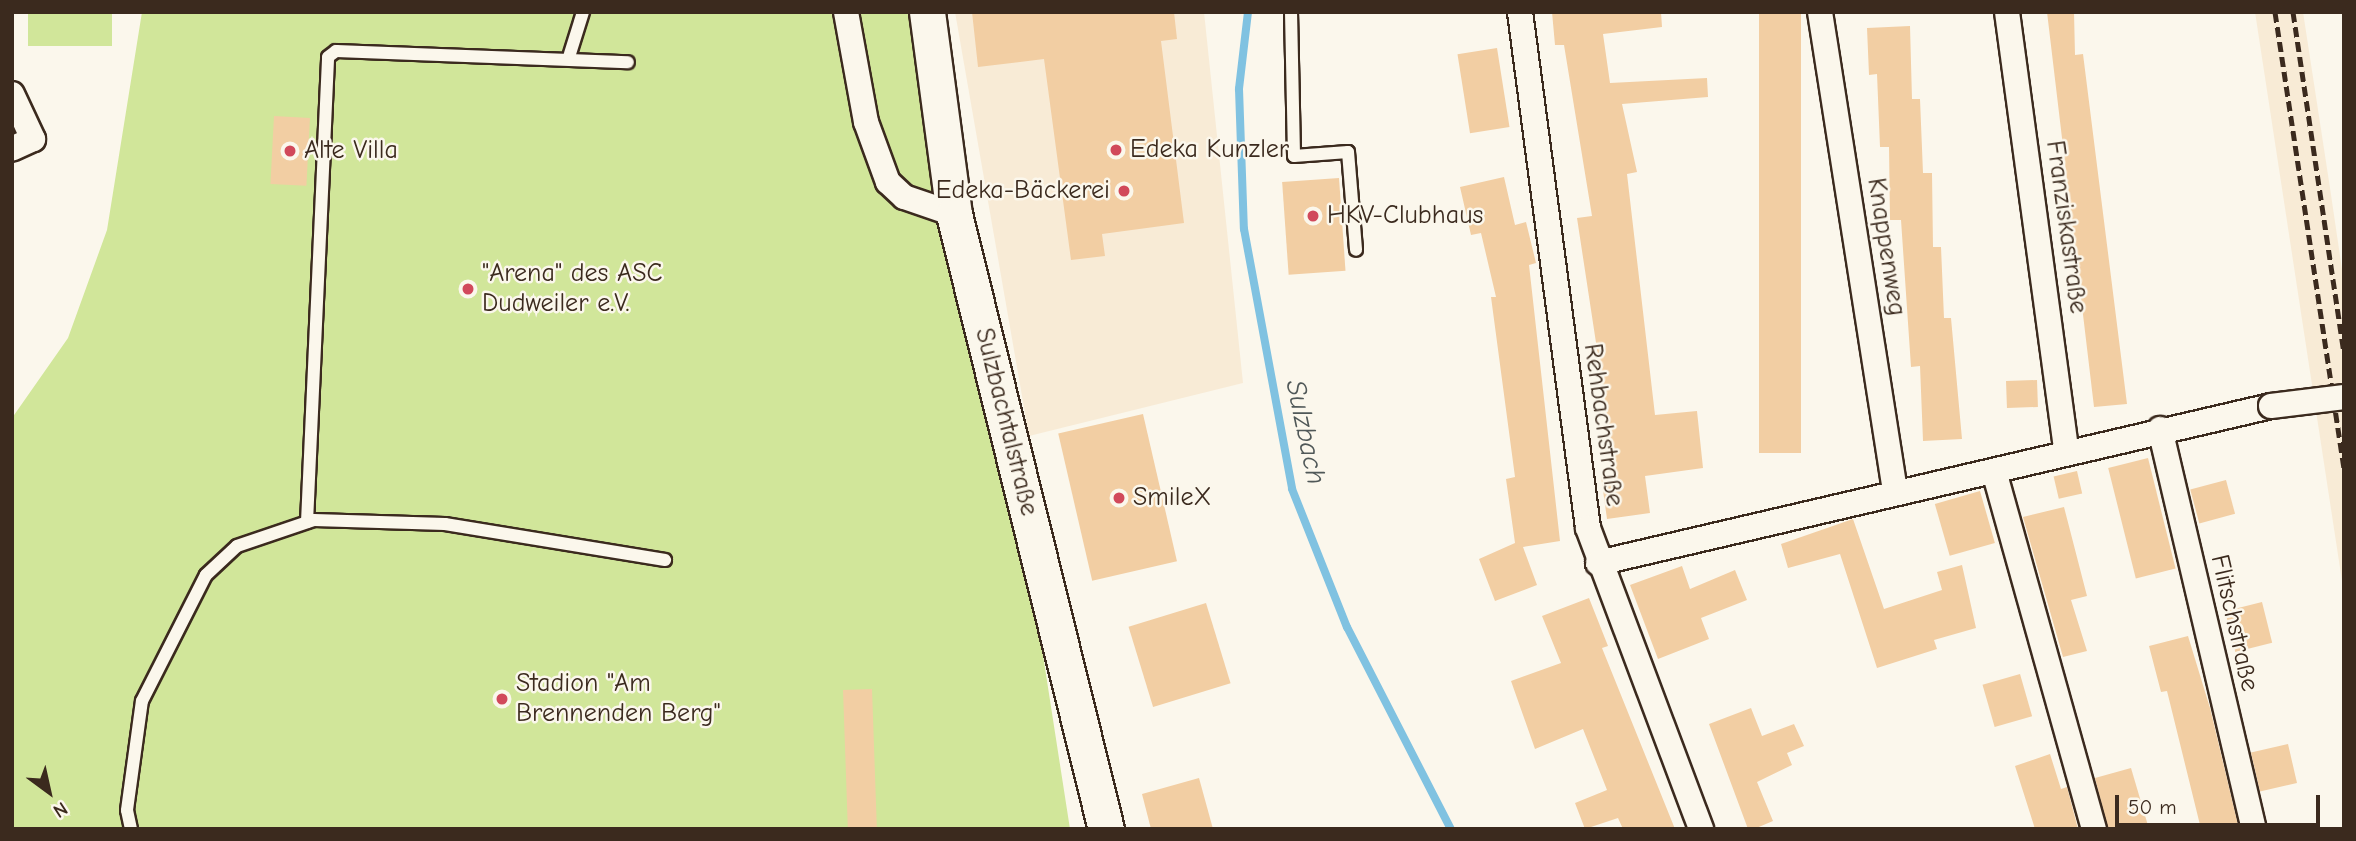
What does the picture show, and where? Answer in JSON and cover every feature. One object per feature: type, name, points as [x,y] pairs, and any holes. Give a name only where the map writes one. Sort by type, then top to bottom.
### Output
[{"type":"main road","name":"Sulzbachtalstraße","points":[[927,12],[954,214],[1106,829]]},
{"type":"street","points":[[846,12],[866,122],[888,182],[904,197],[954,214]]},
{"type":"street","name":"Rehbachstraße","points":[[1520,12],[1577,476],[1598,563],[1701,829]]},
{"type":"street","name":"Knappenweg","points":[[1820,12],[1895,491]]},
{"type":"street","name":"Franziskastraße","points":[[2007,12],[2066,450]]},
{"type":"street","points":[[12,94],[23,144]]},
{"type":"street","points":[[1598,563],[1895,491],[1994,471],[2066,450],[2160,429],[2271,406],[2344,397]]},
{"type":"street","name":"Flitschstraße","points":[[2160,429],[2254,829]]},
{"type":"street","points":[[1994,471],[2094,829]]},
{"type":"lane","points":[[569,57],[583,12]]},
{"type":"lane","points":[[1291,12],[1294,156],[1348,152],[1356,250]]},
{"type":"lane","points":[[307,522],[328,57],[336,51],[569,57],[628,62]]},
{"type":"lane","points":[[131,829],[127,810],[142,701],[206,575],[237,547],[307,522],[445,524],[665,560]]},
{"type":"shaded area","points":[[955,12],[1204,12],[1243,383],[1029,436]]},
{"type":"shaded area","points":[[2255,12],[2303,12],[2330,188],[2344,283],[2344,594]]},
{"type":"green space","points":[[28,12],[112,12],[112,46],[28,46]]},
{"type":"green space","points":[[142,12],[914,12],[1038,623],[1070,829],[12,829],[12,418],[68,338],[107,230]]},
{"type":"building","name":"Edeka Kunzler","points":[[972,12],[1174,12],[1177,39],[1161,41],[1184,223],[1102,234],[1105,256],[1071,260],[1044,59],[978,67]]},
{"type":"building","points":[[1552,12],[1661,12],[1662,27],[1603,34],[1610,83],[1707,78],[1708,97],[1622,104],[1637,172],[1627,174],[1655,415],[1697,411],[1703,468],[1645,476],[1650,513],[1607,519],[1601,476],[1616,474],[1577,218],[1592,216],[1564,45],[1555,45]]},
{"type":"building","points":[[1759,12],[1801,12],[1801,453],[1759,453]]},
{"type":"building","points":[[2047,12],[2074,12],[2075,55],[2083,54],[2127,404],[2094,407]]},
{"type":"building","points":[[1910,26],[1912,99],[1920,99],[1923,173],[1932,173],[1933,247],[1941,247],[1944,318],[1951,318],[1962,439],[1923,441],[1920,366],[1911,367],[1901,220],[1890,220],[1889,147],[1880,147],[1877,74],[1869,75],[1867,28]]},
{"type":"building","points":[[1497,48],[1510,127],[1470,133],[1457,54]]},
{"type":"building","name":"Alte Villa","points":[[274,116],[310,118],[306,186],[270,184]]},
{"type":"building","points":[[1504,177],[1515,225],[1526,222],[1536,263],[1529,265],[1560,541],[1523,547],[1537,585],[1495,601],[1479,559],[1515,543],[1506,479],[1515,477],[1491,297],[1496,297],[1481,233],[1471,235],[1460,187]]},
{"type":"building","name":"HKV-Clubhaus","points":[[1339,178],[1345,271],[1289,275],[1282,182]]},
{"type":"building","points":[[2037,380],[2038,407],[2007,408],[2006,381]]},
{"type":"building","name":"SmileX","points":[[1143,414],[1177,561],[1092,581],[1058,434]]},
{"type":"building","points":[[2148,458],[2176,569],[2136,579],[2108,468]]},
{"type":"building","points":[[2077,471],[2082,493],[2059,499],[2054,476]]},
{"type":"building","points":[[2226,480],[2235,514],[2199,523],[2190,490]]},
{"type":"building","points":[[1980,491],[1995,543],[1950,556],[1935,504]]},
{"type":"building","points":[[2064,507],[2087,596],[2071,600],[2087,651],[2063,657],[2023,517]]},
{"type":"building","points":[[1853,519],[1884,609],[1942,590],[1937,572],[1962,565],[1976,628],[1934,640],[1937,649],[1877,668],[1840,554],[1788,568],[1781,544]]},
{"type":"building","points":[[1682,566],[1690,589],[1735,570],[1747,600],[1701,618],[1709,639],[1658,659],[1630,585]]},
{"type":"building","points":[[1589,598],[1608,646],[1602,648],[1675,829],[1623,829],[1618,818],[1585,829],[1575,803],[1607,790],[1583,729],[1535,749],[1511,681],[1561,663],[1542,616]]},
{"type":"building","points":[[2262,602],[2272,643],[2235,652],[2225,611]]},
{"type":"building","points":[[1206,603],[1231,683],[1153,707],[1129,627]]},
{"type":"building","points":[[2188,636],[2210,708],[2239,829],[2201,829],[2167,691],[2161,692],[2149,646]]},
{"type":"building","points":[[2020,674],[2032,716],[1995,727],[1983,685]]},
{"type":"building","points":[[872,689],[877,829],[848,829],[843,690]]},
{"type":"building","points":[[1751,708],[1762,736],[1794,724],[1804,746],[1787,753],[1792,765],[1757,782],[1773,821],[1748,829],[1709,724]]},
{"type":"building","points":[[2288,744],[2297,783],[2260,792],[2251,753]]},
{"type":"building","points":[[2050,754],[2061,789],[2067,787],[2078,829],[2035,829],[2015,766]]},
{"type":"building","points":[[2131,768],[2149,829],[2108,829],[2095,778]]},
{"type":"building","points":[[1199,778],[1213,829],[1151,829],[1142,794]]},
{"type":"waterway","name":"Sulzbach","points":[[1248,12],[1239,89],[1244,229],[1292,489],[1347,627],[1451,829]]},
{"type":"railway","points":[[2275,12],[2344,470]]},
{"type":"railway","points":[[2293,12],[2344,353]]},
{"type":"place","name":"Edeka Kunzler","points":[[1116,150]]},
{"type":"place","name":"Alte Villa","points":[[290,151]]},
{"type":"place","name":"Edeka-Bäckerei","points":[[1124,191]]},
{"type":"place","name":"HKV-Clubhaus","points":[[1313,216]]},
{"type":"place","name":"\"Arena\" des ASC Dudweiler e.V.","points":[[468,289]]},
{"type":"place","name":"SmileX","points":[[1119,498]]},
{"type":"place","name":"Stadion \"Am Brennenden Berg\"","points":[[502,699]]}]
